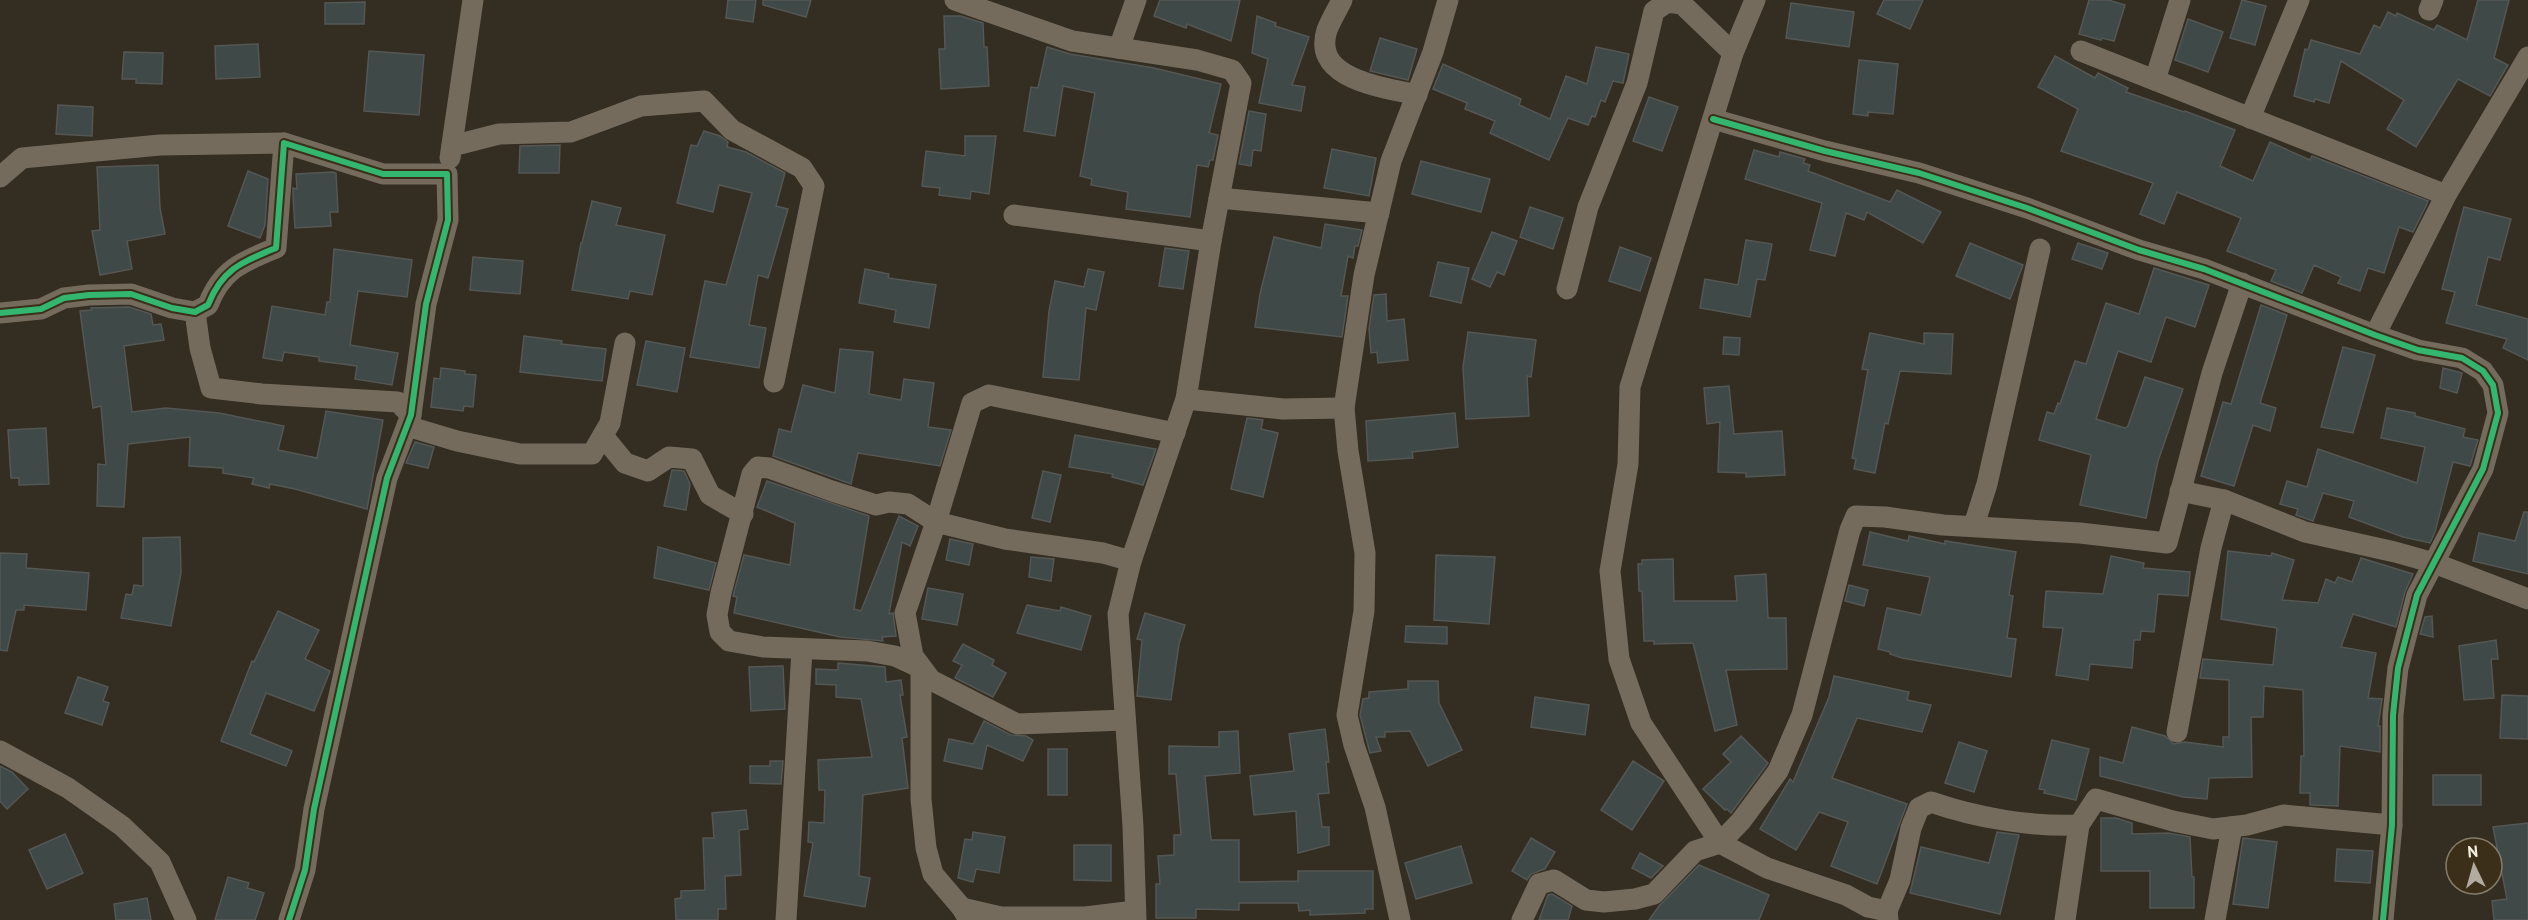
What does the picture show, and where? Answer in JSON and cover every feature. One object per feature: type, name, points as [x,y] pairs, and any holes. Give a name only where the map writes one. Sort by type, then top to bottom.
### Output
[{"type":"street","points":[[289,920],[305,870],[314,809],[387,478],[409,420],[426,304],[448,220],[447,174],[473,0]]},
{"type":"street","points":[[921,668],[921,799],[926,848],[933,874],[966,914],[1001,917],[1136,915],[1133,826],[1118,614],[1131,561],[1186,399],[1211,241],[1241,83],[1232,70],[1197,60],[1072,41],[996,7],[956,0]]},
{"type":"street","points":[[1119,48],[1136,0]]},
{"type":"street","points":[[1342,0],[1327,32],[1325,51],[1332,65],[1346,76],[1417,95]]},
{"type":"street","points":[[1400,920],[1375,807],[1354,745],[1347,715],[1364,611],[1365,553],[1348,451],[1344,408],[1364,275],[1391,161],[1433,52],[1448,0]]},
{"type":"street","points":[[1755,0],[1733,53],[1696,169],[1668,270],[1630,387],[1628,464],[1610,571],[1618,659],[1641,723],[1719,843],[1767,868],[1846,895],[1887,915],[1900,880],[1911,828],[1919,808],[1931,802],[1963,813],[2057,826],[2079,825]]},
{"type":"street","points":[[2155,80],[2180,0]]},
{"type":"street","points":[[2250,118],[2299,0]]},
{"type":"street","points":[[1567,289],[1588,207],[1637,83],[1654,11],[1668,2],[1682,4],[1733,53]]},
{"type":"street","points":[[2081,51],[2446,195]]},
{"type":"street","points":[[2375,335],[2446,195],[2528,57]]},
{"type":"street","points":[[452,146],[499,134],[571,132],[641,106],[704,101],[732,130],[802,168],[814,186],[774,382]]},
{"type":"street","points":[[1713,119],[1825,151],[1919,173],[2027,208],[2139,250],[2204,269],[2418,350],[2462,358],[2483,371],[2493,386],[2498,413],[2483,469],[2461,507],[2417,595],[2398,668],[2393,715],[2392,825],[2383,920]]},
{"type":"street","points":[[0,177],[22,158],[160,145],[284,143],[383,174],[447,174]]},
{"type":"street","points":[[0,313],[40,309],[64,298],[131,294],[172,308],[195,312],[208,305],[215,287],[240,262],[276,248],[284,143]]},
{"type":"street","points":[[1219,198],[1379,213]]},
{"type":"street","points":[[1014,215],[1211,241]]},
{"type":"street","points":[[1974,525],[1987,484],[2040,249]]},
{"type":"street","points":[[1522,920],[1539,884],[1554,880],[1586,900],[1635,899],[1654,894],[1695,851],[1719,843],[1741,821],[1778,771],[1802,715],[1850,530],[1856,516],[2080,532],[2168,543],[2212,373],[2242,283]]},
{"type":"street","points":[[195,312],[200,348],[211,388],[262,394],[398,402],[409,420],[457,441],[520,453],[592,454],[610,423],[625,343]]},
{"type":"street","points":[[1125,720],[1017,724],[931,680],[913,656],[905,613],[936,522],[972,403],[988,395],[1174,433]]},
{"type":"street","points":[[1186,399],[1283,409],[1344,408]]},
{"type":"street","points":[[603,436],[625,463],[648,471],[669,457],[692,459],[710,495],[743,514]]},
{"type":"street","points":[[921,668],[895,656],[867,651],[802,650],[729,641],[720,632],[717,615],[721,593],[752,474],[758,467],[769,468],[876,505],[889,502],[908,504],[936,522],[1005,539],[1103,553],[1131,561]]},
{"type":"street","points":[[2180,491],[2224,500],[2306,532],[2434,563],[2528,599]]},
{"type":"street","points":[[2177,732],[2211,548],[2224,500]]},
{"type":"street","points":[[786,920],[802,650]]},
{"type":"street","points":[[0,751],[68,788],[122,826],[160,862],[186,920]]},
{"type":"street","points":[[2065,920],[2079,825],[2096,799],[2173,821],[2213,829],[2284,815],[2392,825]]},
{"type":"street","points":[[2215,920],[2232,827]]},
{"type":"building","points":[[728,0],[756,0],[753,22],[726,18]]},
{"type":"building","points":[[763,0],[811,0],[806,17],[763,5]]},
{"type":"building","points":[[1160,0],[1240,0],[1231,41],[1187,24],[1186,28],[1154,16]]},
{"type":"building","points":[[1884,0],[1923,0],[1910,29],[1877,14]]},
{"type":"building","points":[[2089,0],[2108,0],[2125,5],[2114,41],[2079,34]]},
{"type":"building","points":[[2242,0],[2266,6],[2255,45],[2230,38]]},
{"type":"building","points":[[2478,0],[2509,0],[2494,58],[2508,65],[2490,96],[2458,79],[2416,147],[2387,129],[2404,100],[2341,61],[2329,103],[2315,99],[2314,102],[2294,96],[2305,49],[2308,50],[2311,40],[2360,54],[2374,25],[2380,28],[2388,12],[2396,16],[2397,13],[2434,30],[2437,25],[2467,40]]},
{"type":"building","points":[[365,2],[364,24],[325,24],[325,3]]},
{"type":"building","points":[[1791,3],[1854,12],[1849,47],[1786,38]]},
{"type":"building","points":[[944,16],[961,16],[983,23],[989,86],[941,89],[939,49],[945,49]]},
{"type":"building","points":[[1257,16],[1276,23],[1275,26],[1309,37],[1292,85],[1305,87],[1301,111],[1259,103],[1268,59],[1252,53]]},
{"type":"building","points":[[2188,19],[2223,32],[2208,72],[2175,60]]},
{"type":"building","points":[[1380,38],[1417,49],[1408,80],[1370,71]]},
{"type":"building","points":[[258,44],[260,77],[216,79],[215,46]]},
{"type":"building","points":[[1047,47],[1070,54],[1154,68],[1221,84],[1209,133],[1218,135],[1213,160],[1210,160],[1208,167],[1197,165],[1190,217],[1126,209],[1128,192],[1091,185],[1092,179],[1080,176],[1095,93],[1063,86],[1055,136],[1024,131],[1031,87],[1038,88]]},
{"type":"building","points":[[1596,47],[1629,54],[1623,83],[1613,81],[1605,102],[1601,100],[1595,117],[1592,116],[1588,125],[1568,118],[1549,160],[1490,133],[1495,121],[1465,109],[1467,103],[1433,89],[1443,64],[1521,99],[1519,105],[1550,119],[1566,76],[1587,84]]},
{"type":"building","points":[[369,51],[424,55],[419,115],[364,111]]},
{"type":"building","points":[[124,52],[163,53],[162,84],[136,83],[136,79],[122,79]]},
{"type":"building","points":[[2055,56],[2095,78],[2098,73],[2128,88],[2126,92],[2235,130],[2220,166],[2253,181],[2270,142],[2310,160],[2312,156],[2428,201],[2413,232],[2399,227],[2384,273],[2368,268],[2360,291],[2338,283],[2341,277],[2314,265],[2302,293],[2271,281],[2276,270],[2227,251],[2241,218],[2177,192],[2164,224],[2140,214],[2153,183],[2061,151],[2078,109],[2038,87]]},
{"type":"building","points":[[1859,60],[1898,64],[1893,114],[1868,112],[1868,116],[1853,114]]},
{"type":"building","points":[[1649,97],[1678,107],[1662,151],[1633,141]]},
{"type":"building","points":[[58,105],[93,107],[92,136],[56,134]]},
{"type":"building","points":[[1249,111],[1266,114],[1261,151],[1253,150],[1251,166],[1239,164]]},
{"type":"building","points":[[704,131],[720,136],[728,142],[727,147],[746,152],[785,173],[776,206],[788,209],[768,278],[758,275],[749,325],[766,328],[759,368],[690,357],[705,281],[726,285],[752,193],[719,185],[713,212],[677,203],[691,145],[697,146]]},
{"type":"building","points":[[965,136],[996,136],[989,194],[971,191],[970,199],[939,195],[940,188],[922,186],[926,151],[965,156]]},
{"type":"building","points":[[560,145],[559,173],[519,173],[520,146]]},
{"type":"building","points":[[1332,149],[1376,158],[1369,196],[1324,188]]},
{"type":"building","points":[[1754,150],[1779,157],[1780,152],[1805,159],[1803,163],[1810,165],[1808,171],[1890,202],[1897,190],[1941,212],[1923,243],[1867,212],[1864,220],[1846,213],[1835,256],[1810,250],[1822,203],[1745,179]]},
{"type":"building","points":[[1421,161],[1490,179],[1481,212],[1412,194]]},
{"type":"building","points":[[158,165],[160,208],[165,234],[127,241],[132,269],[100,275],[92,231],[100,230],[97,167]]},
{"type":"building","points":[[248,171],[268,179],[265,225],[260,238],[228,226]]},
{"type":"building","points":[[336,173],[338,212],[330,212],[331,226],[295,228],[293,188],[297,189],[296,174]]},
{"type":"building","points":[[592,201],[621,208],[616,225],[665,235],[652,295],[630,291],[628,299],[572,290]]},
{"type":"building","points":[[1530,207],[1563,218],[1553,249],[1520,237]]},
{"type":"building","points":[[2464,207],[2511,219],[2500,260],[2488,257],[2476,305],[2528,319],[2528,360],[2503,348],[2507,339],[2446,323],[2455,292],[2442,289]]},
{"type":"building","points":[[1325,224],[1362,230],[1353,258],[1348,256],[1341,296],[1348,296],[1342,337],[1255,327],[1260,294],[1274,237],[1321,248]]},
{"type":"building","points":[[1492,232],[1517,241],[1504,275],[1497,272],[1490,287],[1472,279]]},
{"type":"building","points":[[1746,240],[1772,244],[1765,280],[1757,279],[1750,317],[1700,308],[1705,279],[1738,285]]},
{"type":"building","points":[[1970,243],[2023,265],[2010,299],[1956,276]]},
{"type":"building","points":[[2078,243],[2108,253],[2102,269],[2072,259]]},
{"type":"building","points":[[1620,247],[1651,258],[1640,291],[1609,281]]},
{"type":"building","points":[[1165,248],[1189,251],[1183,289],[1159,286]]},
{"type":"building","points":[[334,249],[412,260],[407,297],[358,291],[350,345],[398,353],[392,385],[355,379],[357,366],[319,361],[319,357],[284,352],[282,361],[263,358],[272,306],[325,315],[327,302],[330,302]]},
{"type":"building","points":[[473,257],[523,261],[520,294],[470,290]]},
{"type":"building","points":[[1438,262],[1469,268],[1461,303],[1430,296]]},
{"type":"building","points":[[2154,268],[2209,285],[2195,327],[2166,317],[2151,362],[2118,351],[2096,419],[2125,428],[2128,426],[2145,377],[2183,389],[2158,461],[2146,518],[2080,505],[2091,455],[2039,440],[2047,412],[2054,414],[2058,403],[2060,404],[2075,361],[2086,364],[2106,303],[2139,314]]},
{"type":"building","points":[[865,269],[889,274],[888,278],[936,285],[929,328],[894,322],[896,310],[859,303]]},
{"type":"building","points":[[1088,269],[1104,272],[1096,310],[1086,308],[1079,380],[1043,377],[1049,311],[1055,281],[1084,287]]},
{"type":"building","points":[[1386,294],[1387,321],[1404,319],[1408,360],[1378,363],[1377,352],[1371,353],[1369,329],[1374,295]]},
{"type":"building","points":[[2261,305],[2287,315],[2260,403],[2276,408],[2270,431],[2253,425],[2234,486],[2201,476],[2223,402],[2231,404]]},
{"type":"building","points":[[129,307],[151,314],[153,325],[161,324],[164,340],[124,346],[132,412],[166,408],[219,413],[284,426],[278,450],[317,458],[326,411],[383,420],[367,509],[295,489],[270,484],[269,488],[252,484],[254,478],[223,473],[223,468],[189,466],[190,437],[128,444],[124,507],[97,506],[98,464],[106,465],[101,406],[93,408],[80,311],[92,310],[91,308]]},
{"type":"building","points":[[1468,332],[1536,340],[1531,377],[1527,376],[1529,416],[1466,419],[1463,367]]},
{"type":"building","points":[[1870,333],[1924,344],[1924,333],[1953,334],[1951,374],[1900,371],[1888,424],[1885,423],[1875,473],[1854,469],[1856,459],[1852,458],[1868,370],[1862,369]]},
{"type":"building","points":[[524,336],[562,341],[561,344],[606,349],[602,381],[520,372]]},
{"type":"building","points":[[1724,337],[1740,338],[1739,355],[1723,354]]},
{"type":"building","points":[[646,341],[685,348],[677,392],[637,385]]},
{"type":"building","points":[[2343,347],[2375,355],[2353,433],[2321,427]]},
{"type":"building","points":[[840,349],[873,352],[869,394],[901,400],[904,379],[934,383],[928,427],[951,430],[940,466],[858,453],[851,484],[773,456],[779,429],[791,432],[803,385],[835,393]]},
{"type":"building","points":[[441,368],[476,375],[473,407],[464,406],[463,411],[431,407],[434,378],[440,379]]},
{"type":"building","points":[[2443,368],[2462,373],[2457,393],[2440,388]]},
{"type":"building","points":[[1729,386],[1734,434],[1782,431],[1785,475],[1746,477],[1746,473],[1718,472],[1720,422],[1707,424],[1704,388]]},
{"type":"building","points":[[2387,408],[2415,413],[2415,416],[2465,429],[2463,437],[2478,440],[2470,466],[2453,462],[2435,532],[2430,543],[2403,537],[2349,517],[2354,501],[2323,493],[2313,521],[2296,515],[2298,509],[2280,504],[2287,481],[2307,487],[2318,449],[2417,483],[2425,447],[2381,438]]},
{"type":"building","points":[[1455,413],[1458,447],[1412,452],[1413,458],[1368,461],[1366,421]]},
{"type":"building","points":[[1247,418],[1263,420],[1261,429],[1278,433],[1263,497],[1231,489]]},
{"type":"building","points":[[46,428],[49,484],[19,485],[19,478],[11,478],[8,430]]},
{"type":"building","points":[[1075,435],[1156,449],[1143,485],[1112,477],[1113,474],[1069,467]]},
{"type":"building","points":[[415,442],[434,447],[428,468],[406,463]]},
{"type":"building","points":[[672,470],[684,471],[690,484],[686,510],[664,506]]},
{"type":"building","points":[[1043,471],[1061,475],[1050,522],[1032,518]]},
{"type":"building","points":[[767,481],[869,516],[854,609],[861,611],[899,516],[918,526],[910,546],[902,542],[889,614],[893,613],[896,636],[882,637],[883,641],[840,637],[734,613],[737,597],[733,596],[744,555],[790,565],[795,523],[757,507]]},
{"type":"building","points":[[2524,512],[2528,512],[2528,574],[2473,561],[2479,533],[2515,541]]},
{"type":"building","points":[[1870,532],[1908,541],[1909,536],[1945,544],[1945,541],[2016,552],[2009,595],[2013,596],[2007,638],[2016,639],[2011,677],[1902,658],[1878,649],[1887,608],[1921,615],[1930,577],[1863,565]]},
{"type":"building","points":[[180,537],[181,573],[171,626],[121,618],[126,594],[132,595],[134,585],[143,586],[143,538]]},
{"type":"building","points":[[950,539],[973,544],[969,565],[946,560]]},
{"type":"building","points":[[658,547],[716,563],[709,590],[654,578]]},
{"type":"building","points":[[2228,551],[2271,556],[2272,553],[2294,560],[2282,600],[2318,603],[2326,579],[2335,583],[2338,577],[2352,582],[2361,558],[2413,574],[2405,592],[2396,627],[2353,614],[2341,647],[2376,653],[2368,698],[2382,699],[2378,726],[2380,726],[2380,752],[2340,746],[2338,806],[2310,805],[2310,793],[2300,793],[2301,756],[2304,756],[2303,690],[2264,686],[2263,717],[2251,717],[2252,777],[2209,778],[2207,799],[2183,797],[2100,776],[2100,757],[2123,763],[2132,727],[2165,736],[2174,744],[2185,742],[2223,747],[2223,737],[2229,737],[2229,680],[2200,678],[2203,659],[2273,665],[2277,628],[2221,619]]},
{"type":"building","points":[[0,553],[27,554],[26,568],[89,573],[86,610],[24,605],[24,610],[16,610],[7,651],[0,650]]},
{"type":"building","points":[[1436,555],[1495,557],[1489,624],[1434,620]]},
{"type":"building","points":[[2111,556],[2144,563],[2143,568],[2190,572],[2188,596],[2158,594],[2154,632],[2141,631],[2140,640],[2134,640],[2132,668],[2090,664],[2088,680],[2056,675],[2063,628],[2043,627],[2046,591],[2103,594]]},
{"type":"building","points":[[1031,557],[1054,559],[1051,581],[1029,577]]},
{"type":"building","points":[[1673,559],[1674,601],[1737,601],[1735,576],[1766,574],[1768,618],[1786,618],[1787,669],[1726,670],[1737,725],[1715,731],[1693,643],[1654,644],[1654,641],[1644,641],[1642,591],[1639,591],[1638,564],[1642,564],[1642,560]]},
{"type":"building","points":[[1849,585],[1868,590],[1864,606],[1845,601]]},
{"type":"building","points":[[928,588],[963,594],[957,625],[922,619]]},
{"type":"building","points":[[1027,605],[1060,611],[1061,607],[1091,616],[1081,650],[1017,633]]},
{"type":"building","points":[[278,611],[319,630],[305,659],[330,671],[314,711],[266,693],[250,734],[292,751],[286,766],[221,741],[252,661],[254,662]]},
{"type":"building","points":[[1145,613],[1185,625],[1179,644],[1171,700],[1137,696],[1142,640],[1137,639]]},
{"type":"building","points":[[2432,616],[2433,637],[2420,634],[2425,617]]},
{"type":"building","points":[[1406,626],[1447,627],[1447,644],[1405,642]]},
{"type":"building","points":[[2496,640],[2498,659],[2491,659],[2494,698],[2464,700],[2459,646]]},
{"type":"building","points":[[963,644],[994,660],[992,665],[1006,673],[993,697],[955,678],[962,665],[953,661]]},
{"type":"building","points":[[838,663],[885,667],[886,682],[901,680],[903,695],[900,695],[907,737],[902,738],[908,788],[863,795],[859,876],[870,878],[865,907],[804,896],[813,843],[808,842],[809,822],[824,823],[825,790],[819,790],[818,760],[872,757],[861,699],[836,697],[836,685],[816,684],[816,669],[838,670]]},
{"type":"building","points":[[783,666],[785,709],[751,711],[749,667]]},
{"type":"building","points":[[1834,676],[1909,692],[1907,700],[1931,705],[1922,732],[1857,718],[1832,778],[1907,804],[1877,884],[1831,866],[1848,822],[1819,812],[1796,850],[1760,829],[1790,779],[1793,782],[1829,697]]},
{"type":"building","points":[[78,677],[108,687],[103,701],[109,703],[102,725],[65,713]]},
{"type":"building","points":[[1408,681],[1438,681],[1439,703],[1462,750],[1428,766],[1410,731],[1385,732],[1385,737],[1376,737],[1381,751],[1370,753],[1360,715],[1363,699],[1369,698],[1369,692],[1408,689]]},
{"type":"building","points":[[2502,695],[2528,696],[2528,739],[2500,738]]},
{"type":"building","points":[[1535,697],[1589,705],[1585,735],[1531,727]]},
{"type":"building","points":[[984,721],[1011,735],[1026,736],[1033,740],[1023,761],[987,745],[982,769],[944,761],[949,739],[973,744]]},
{"type":"building","points":[[1325,729],[1329,762],[1326,762],[1329,793],[1318,794],[1322,827],[1329,827],[1329,845],[1298,853],[1296,811],[1254,815],[1250,776],[1294,771],[1289,734]]},
{"type":"building","points":[[1238,731],[1240,773],[1205,776],[1211,840],[1239,840],[1239,882],[1298,881],[1298,871],[1373,871],[1373,909],[1365,909],[1365,913],[1310,915],[1310,910],[1299,911],[1298,903],[1239,903],[1239,910],[1196,909],[1196,918],[1156,918],[1156,884],[1160,884],[1158,856],[1174,855],[1174,835],[1181,835],[1176,774],[1169,774],[1169,746],[1219,747],[1219,732]]},
{"type":"building","points":[[1741,736],[1768,763],[1731,813],[1703,789],[1731,762],[1723,754]]},
{"type":"building","points":[[2052,740],[2089,749],[2076,800],[2044,793],[2045,790],[2039,789]]},
{"type":"building","points":[[1959,742],[1987,751],[1974,792],[1945,783]]},
{"type":"building","points":[[1048,749],[1067,749],[1067,795],[1048,795]]},
{"type":"building","points":[[770,761],[783,761],[781,784],[750,783],[750,766],[770,766]]},
{"type":"building","points":[[1633,761],[1664,781],[1632,830],[1601,810]]},
{"type":"building","points":[[0,766],[12,772],[28,789],[7,809],[0,801]]},
{"type":"building","points":[[2433,775],[2481,775],[2481,805],[2433,805]]},
{"type":"building","points":[[746,810],[748,829],[739,830],[741,875],[725,876],[726,909],[718,909],[718,920],[676,920],[675,899],[681,898],[681,891],[705,890],[703,838],[714,838],[712,813]]},
{"type":"building","points":[[2101,818],[2116,818],[2132,823],[2132,834],[2168,833],[2190,837],[2194,908],[2150,908],[2150,871],[2101,871]]},
{"type":"building","points":[[2528,823],[2528,920],[2494,920],[2492,901],[2507,899],[2504,884],[2504,836],[2495,836],[2493,827]]},
{"type":"building","points":[[973,832],[1005,837],[999,873],[976,869],[973,882],[958,878],[965,839],[972,840]]},
{"type":"building","points":[[1997,832],[2019,835],[2000,914],[1910,893],[1921,847],[1989,863]]},
{"type":"building","points":[[65,834],[83,873],[47,889],[29,850]]},
{"type":"building","points":[[1531,838],[1555,852],[1545,869],[1531,874],[1527,880],[1512,871]]},
{"type":"building","points":[[2243,838],[2277,842],[2268,908],[2233,904]]},
{"type":"building","points":[[1074,845],[1111,845],[1111,881],[1074,880]]},
{"type":"building","points":[[1461,846],[1472,883],[1416,899],[1405,863]]},
{"type":"building","points":[[2337,849],[2373,851],[2370,883],[2335,881]]},
{"type":"building","points":[[1640,853],[1663,866],[1651,878],[1632,868]]},
{"type":"building","points":[[1699,865],[1769,895],[1759,920],[1649,920],[1659,906]]},
{"type":"building","points":[[228,877],[249,883],[247,888],[264,893],[255,920],[215,920]]},
{"type":"building","points":[[1552,894],[1572,906],[1568,920],[1539,920],[1548,895]]},
{"type":"building","points":[[147,898],[151,920],[116,920],[114,904]]},
{"type":"cycle path","points":[[1713,119],[1825,151],[1919,173],[2027,208],[2139,250],[2204,269],[2418,350],[2462,358],[2483,371],[2493,385],[2498,413],[2483,469],[2417,595],[2398,668],[2393,715],[2392,825],[2383,920]]},
{"type":"cycle path","points":[[0,313],[41,309],[64,298],[89,295],[131,294],[172,308],[195,312],[208,305],[220,283],[234,268],[276,248],[284,143],[383,174],[447,174],[448,220],[426,304],[411,415],[387,478],[314,809],[305,870],[289,920]]}]
